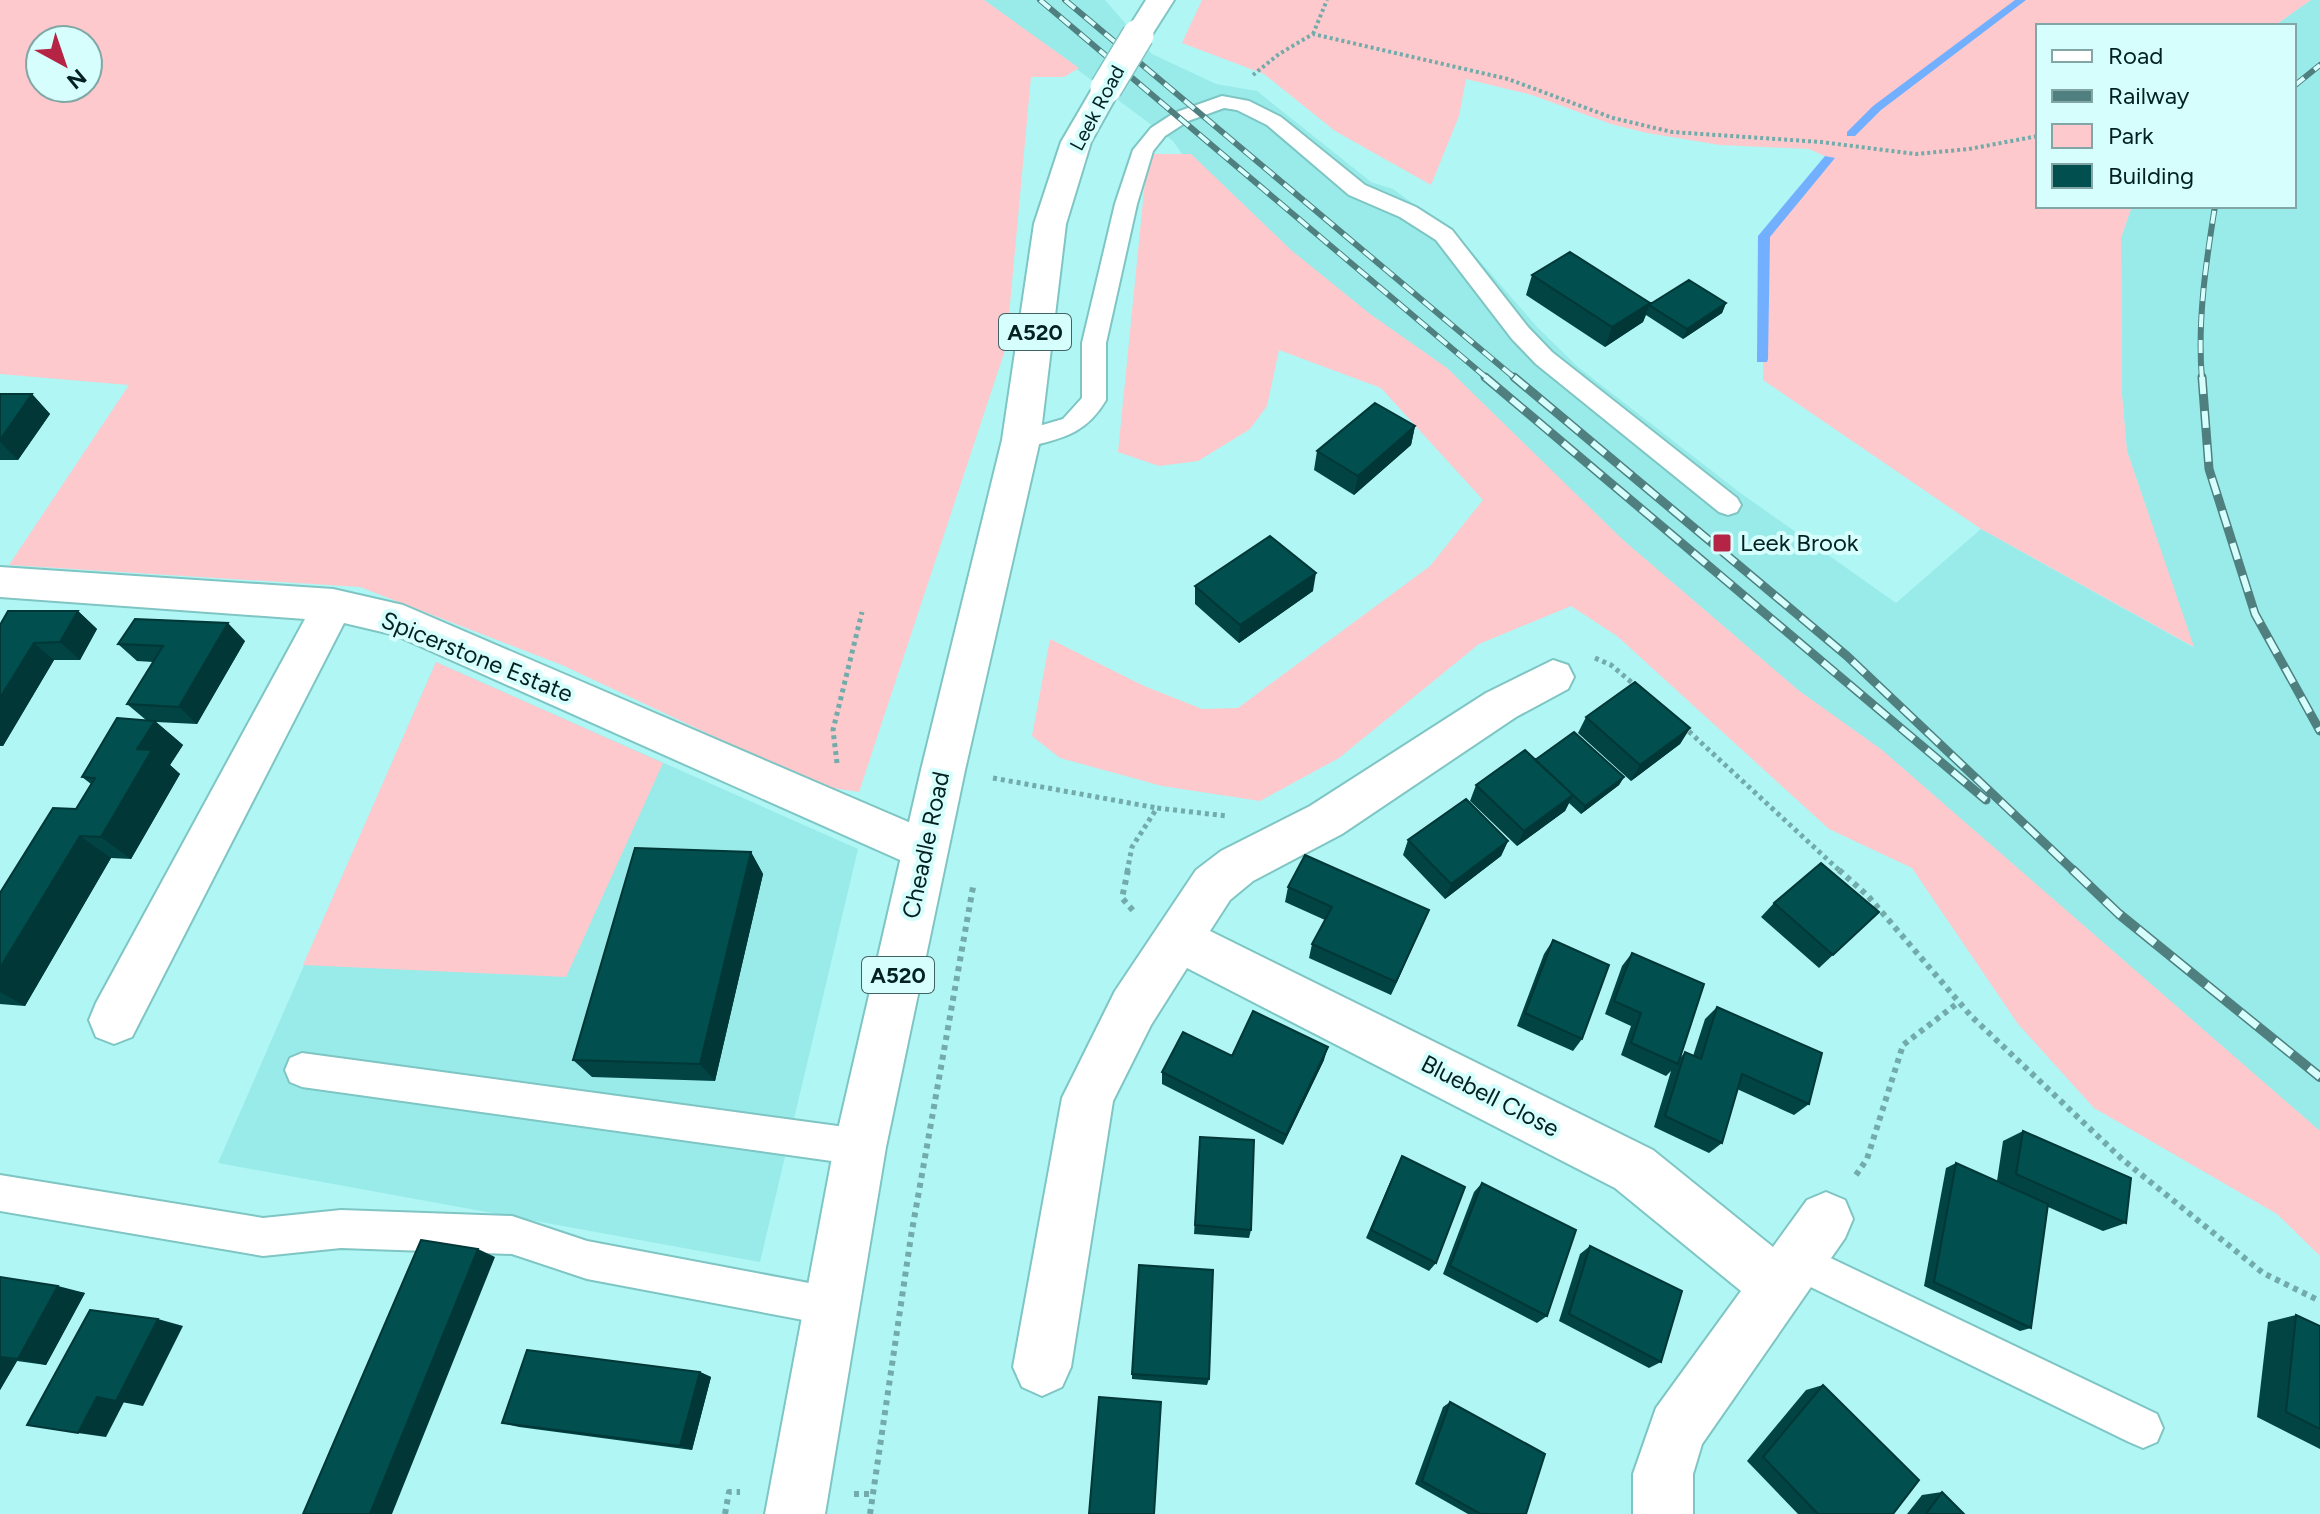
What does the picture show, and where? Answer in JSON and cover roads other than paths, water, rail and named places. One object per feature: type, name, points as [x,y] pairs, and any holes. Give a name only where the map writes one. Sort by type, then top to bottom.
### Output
[{"type":"main road","name":"Leek Road","points":[[1050,224],[1076,142],[1160,0]]},
{"type":"main road","name":"Cheadle Road","points":[[795,1514],[860,1147],[943,770],[1021,440],[1050,224]]},
{"type":"main road","name":"Spicerstone Estate","points":[[0,582],[333,605],[403,621],[925,850]]},
{"type":"main road","points":[[114,1020],[333,605]]},
{"type":"main road","points":[[1042,1367],[1088,1098],[1133,1008],[1213,885],[1237,866],[1326,820],[1501,705],[1572,666]]},
{"type":"main road","name":"Bluebell Close","points":[[1178,939],[1801,1256]]},
{"type":"main road","points":[[1663,1514],[1663,1474],[1677,1429],[1801,1256]]},
{"type":"lane","points":[[1021,440],[1072,425],[1094,400],[1094,343],[1126,204],[1143,150],[1158,132],[1181,117],[1222,102],[1242,105],[1274,121],[1357,190],[1408,212],[1444,235],[1520,333],[1544,358],[1728,505]]},
{"type":"lane","points":[[302,1070],[860,1147]]},
{"type":"lane","points":[[0,1193],[263,1237],[341,1229],[512,1235],[587,1260],[830,1306]]},
{"type":"lane","points":[[1801,1256],[2143,1428]]},
{"type":"waterway","points":[[1851,134],[1877,108],[2021,0]]},
{"type":"waterway","points":[[1762,359],[1764,236],[1829,158]]},
{"type":"railway","points":[[1040,0],[1488,379]]},
{"type":"railway","points":[[1065,0],[1516,379]]},
{"type":"railway","points":[[2296,84],[2320,65]]},
{"type":"railway","points":[[2202,379],[2202,314],[2215,208]]},
{"type":"railway","points":[[1485,377],[1986,800]]},
{"type":"railway","points":[[1514,377],[1847,656],[2075,872]]},
{"type":"railway","points":[[2202,377],[2209,469],[2255,614],[2320,731]]},
{"type":"railway","points":[[2073,870],[2119,914],[2320,1077]]},
{"type":"place","name":"Leek Brook","points":[[1722,543]]}]
